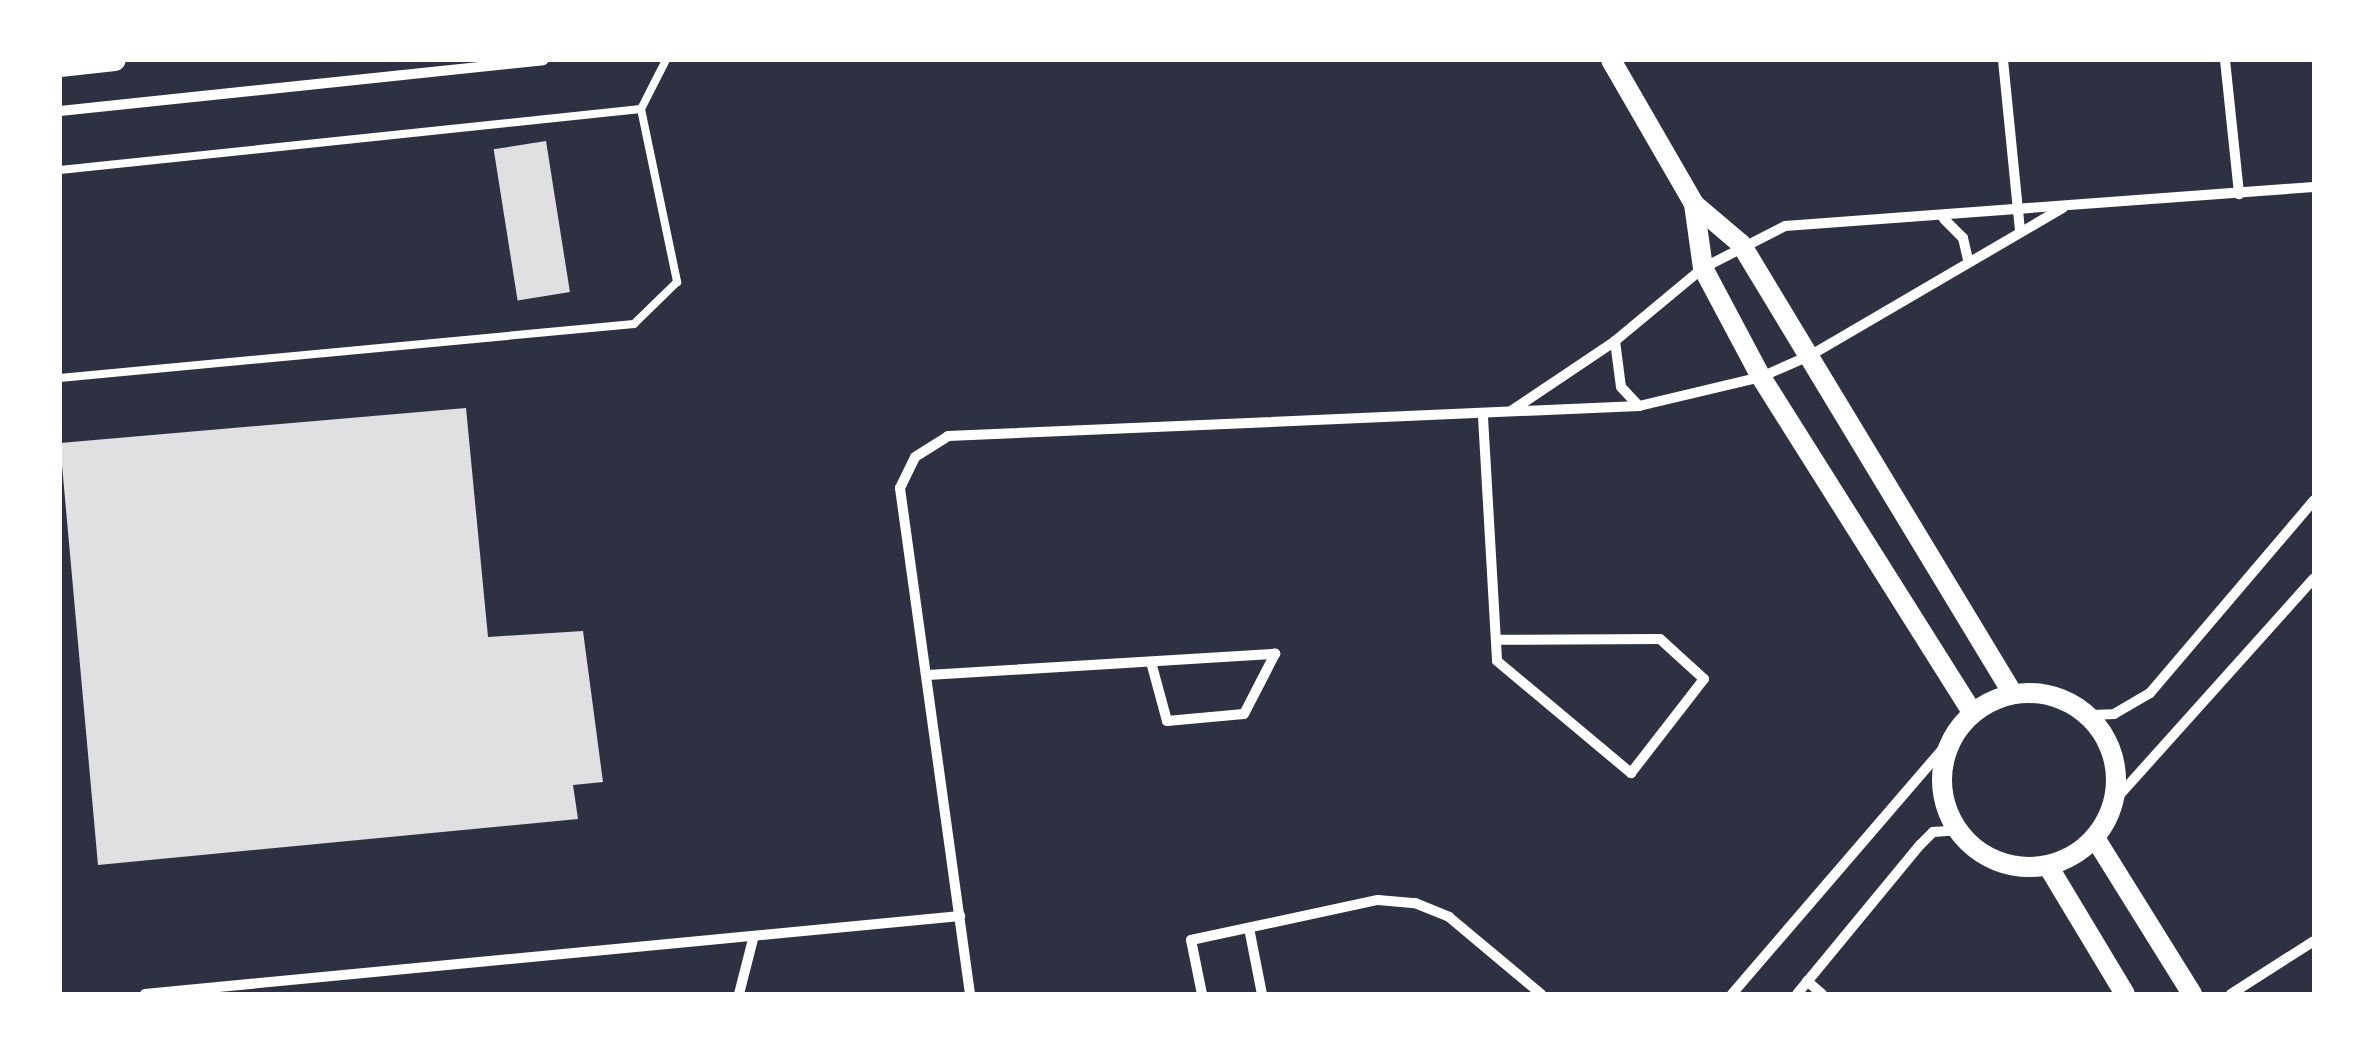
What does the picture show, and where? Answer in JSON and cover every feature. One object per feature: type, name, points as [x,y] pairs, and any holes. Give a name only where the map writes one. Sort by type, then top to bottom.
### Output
[{"type":"main road","points":[[60,66],[115,60]]},
{"type":"main road","points":[[1611,60],[1694,204],[1741,244],[2012,694]]},
{"type":"main road","points":[[1694,204],[1702,268],[1761,377],[1974,713]]},
{"type":"main road","points":[[2012,694],[2053,696],[2088,715],[2112,748],[2114,800],[2095,838],[2048,866],[2007,865],[1970,846],[1942,785],[1956,734],[1974,713],[2012,694]]},
{"type":"main road","points":[[2095,838],[2192,994]]},
{"type":"main road","points":[[2048,866],[2126,994]]},
{"type":"street","points":[[60,111],[543,60]]},
{"type":"street","points":[[2003,60],[2020,230]]},
{"type":"street","points":[[2226,60],[2238,194]]},
{"type":"street","points":[[1510,412],[1615,341],[1702,268],[1741,244],[1785,226],[1944,219],[2314,187]]},
{"type":"street","points":[[970,994],[900,488],[916,457],[948,436],[1483,417],[1510,412],[1639,406],[1761,377],[1810,355],[2063,208]]},
{"type":"street","points":[[1944,219],[1963,238],[1968,260]]},
{"type":"street","points":[[1615,341],[1621,387],[1639,406]]},
{"type":"street","points":[[1483,417],[1497,662],[1631,772],[1704,679],[1660,639],[1496,640]]},
{"type":"street","points":[[2088,715],[2136,706],[2314,500]]},
{"type":"street","points":[[2114,800],[2314,578]]},
{"type":"street","points":[[928,674],[1274,654],[1244,714],[1166,721],[1151,662]]},
{"type":"street","points":[[1732,994],[1956,734]]},
{"type":"street","points":[[1797,994],[1920,845],[1933,832],[1960,830]]},
{"type":"street","points":[[1202,994],[1190,940],[1378,900],[1415,903],[1448,917],[1541,994]]},
{"type":"street","points":[[145,994],[960,916]]},
{"type":"street","points":[[1249,928],[1262,994]]},
{"type":"street","points":[[2231,994],[2314,937]]},
{"type":"street","points":[[738,994],[753,938]]},
{"type":"street","points":[[1808,981],[1822,994]]},
{"type":"lane","points":[[60,378],[634,324],[677,282],[641,109],[666,60]]},
{"type":"lane","points":[[60,170],[641,109]]},
{"type":"building","points":[[546,141],[570,292],[518,300],[494,149]]},
{"type":"building","points":[[466,408],[488,637],[583,631],[603,782],[573,785],[578,819],[98,865],[60,443]]}]
